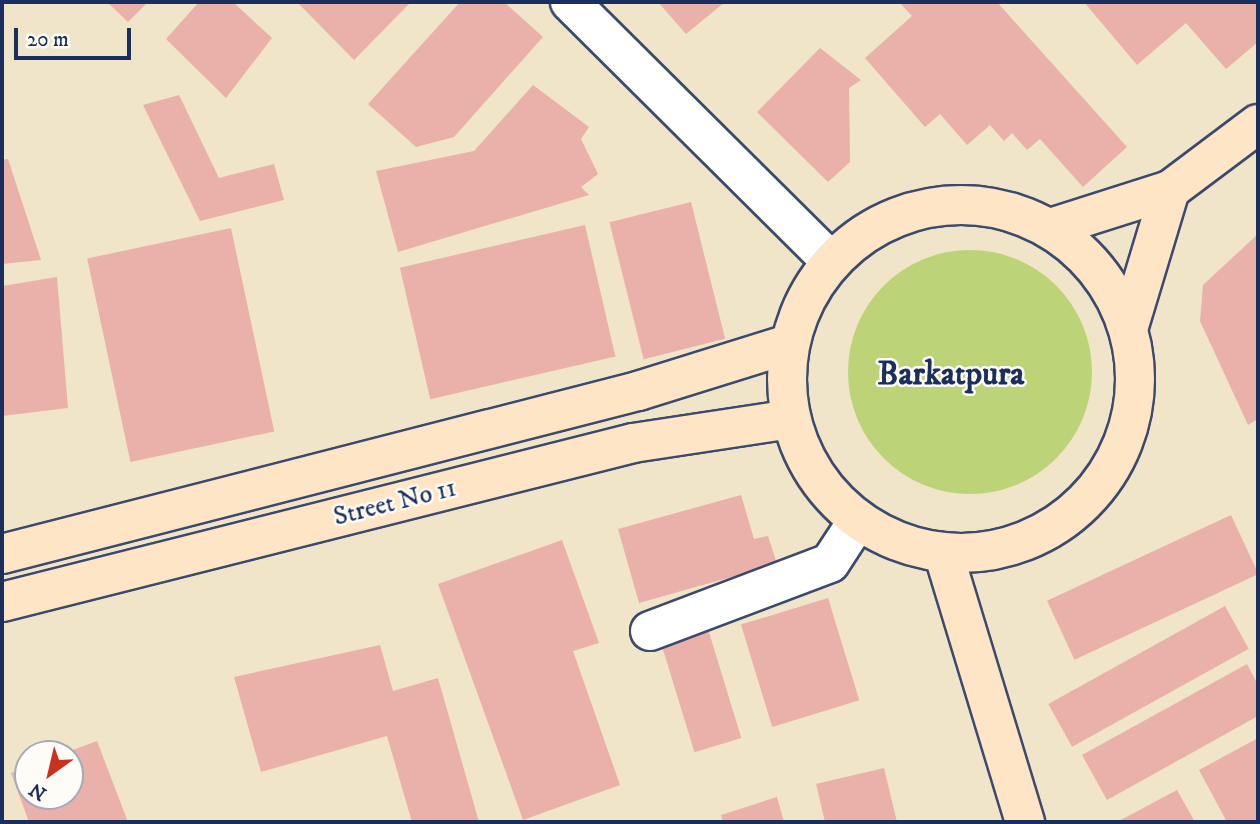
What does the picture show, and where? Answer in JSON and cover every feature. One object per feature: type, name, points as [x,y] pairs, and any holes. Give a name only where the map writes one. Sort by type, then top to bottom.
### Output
[{"type":"main road","points":[[1050,228],[1170,190],[1258,124]]},
{"type":"main road","points":[[1129,326],[1170,190]]},
{"type":"main road","points":[[934,205],[994,207],[1050,228],[1084,254],[1110,287],[1129,326],[1135,394],[1126,440],[1097,489],[1055,527],[1001,550],[943,552],[898,542],[858,520],[827,491],[791,419],[789,344],[804,300],[831,261],[877,224],[934,205]]},
{"type":"main road","points":[[2,554],[638,391],[789,344]]},
{"type":"main road","name":"Street No 11","points":[[2,602],[633,443],[791,419]]},
{"type":"main road","points":[[943,552],[1026,822]]},
{"type":"street","points":[[570,2],[831,261]]},
{"type":"street","points":[[650,631],[830,563],[858,520]]},
{"type":"green space","points":[[970,250],[994,252],[1017,259],[1056,286],[1083,325],[1090,348],[1090,396],[1083,419],[1056,458],[1017,485],[994,492],[970,494],[946,492],[923,485],[884,458],[857,419],[850,396],[848,372],[850,348],[857,325],[884,286],[923,259],[946,252]]},
{"type":"building","points":[[107,2],[148,2],[128,22]]},
{"type":"building","points":[[199,2],[233,2],[272,38],[226,98],[166,39]]},
{"type":"building","points":[[297,2],[411,2],[354,60]]},
{"type":"building","points":[[460,2],[504,2],[543,37],[454,137],[416,147],[368,104]]},
{"type":"building","points":[[658,2],[725,2],[686,34]]},
{"type":"building","points":[[899,2],[997,2],[1127,147],[1083,187],[1040,139],[1027,150],[1012,133],[1004,141],[990,125],[967,145],[940,114],[925,127],[865,58],[912,16]]},
{"type":"building","points":[[1084,2],[1258,2],[1258,42],[1226,69],[1186,23],[1137,65]]},
{"type":"building","points":[[820,48],[861,80],[849,88],[850,162],[828,182],[757,112]]},
{"type":"building","points":[[533,85],[589,127],[581,139],[598,174],[581,187],[589,195],[398,252],[376,171],[474,151]]},
{"type":"building","points":[[179,95],[219,178],[274,164],[284,200],[200,221],[143,105]]},
{"type":"building","points":[[8,159],[41,260],[2,264],[2,160]]},
{"type":"building","points":[[691,202],[725,339],[644,359],[609,222]]},
{"type":"building","points":[[585,225],[615,357],[430,399],[400,268]]},
{"type":"building","points":[[231,228],[274,431],[130,462],[87,259]]},
{"type":"building","points":[[1258,234],[1258,419],[1248,425],[1200,321],[1203,285]]},
{"type":"building","points":[[57,277],[68,408],[2,416],[2,286]]},
{"type":"building","points":[[741,495],[754,539],[768,536],[777,564],[639,603],[618,529]]},
{"type":"building","points":[[1231,515],[1258,574],[1074,660],[1047,601]]},
{"type":"building","points":[[562,540],[599,643],[573,651],[620,785],[523,820],[438,584]]},
{"type":"building","points":[[828,598],[859,700],[772,727],[741,625]]},
{"type":"building","points":[[1225,606],[1249,649],[1072,747],[1048,704]]},
{"type":"building","points":[[708,629],[741,738],[694,752],[661,643]]},
{"type":"building","points":[[380,645],[393,691],[438,678],[479,822],[412,822],[387,736],[261,772],[234,677]]},
{"type":"building","points":[[1247,664],[1258,685],[1258,716],[1107,800],[1082,755]]},
{"type":"building","points":[[1258,738],[1258,822],[1227,822],[1199,770]]},
{"type":"building","points":[[97,741],[128,822],[29,822],[25,810],[84,810],[84,746]]},
{"type":"building","points":[[884,768],[897,822],[825,822],[816,784]]},
{"type":"building","points":[[1177,790],[1195,822],[1117,822]]},
{"type":"building","points":[[777,797],[784,822],[723,822],[721,815]]},
{"type":"district","name":"Barkatpura","points":[[951,375]]}]
